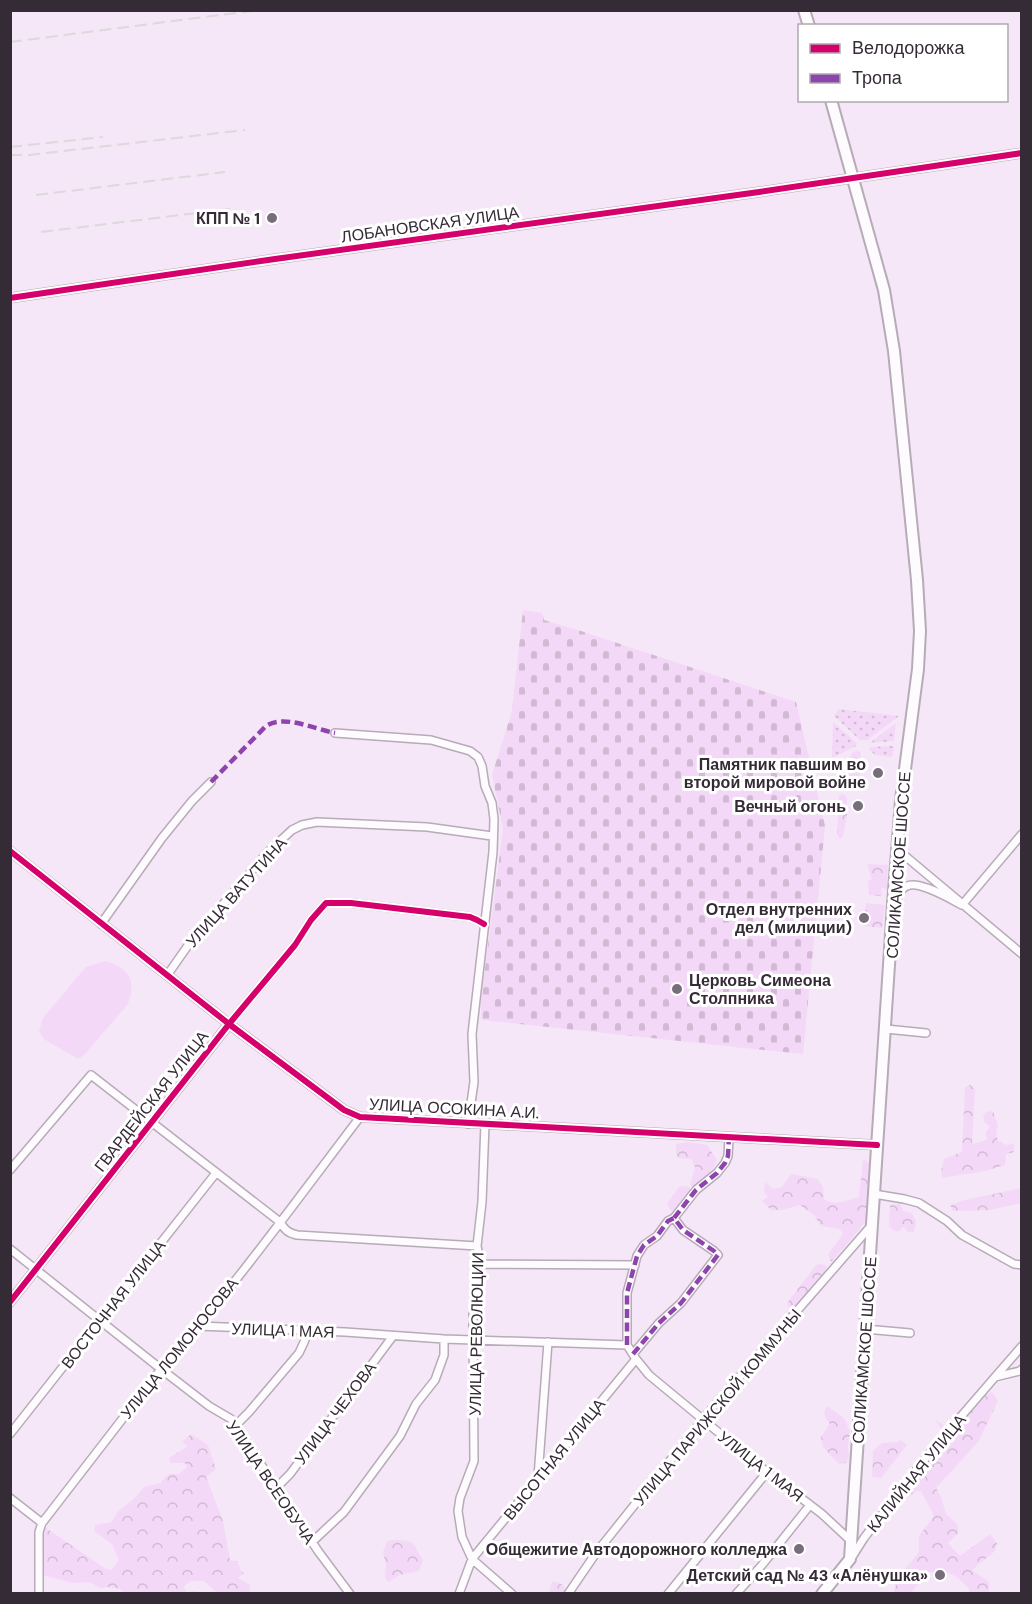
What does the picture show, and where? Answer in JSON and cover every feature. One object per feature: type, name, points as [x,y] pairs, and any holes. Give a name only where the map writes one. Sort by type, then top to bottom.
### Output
[{"type":"highway","name":"СОЛИКАМСКОЕ ШОССЕ","points":[[832,102],[884,290],[894,351],[920,631],[893,904],[850,1559]]},
{"type":"highway","name":"КАЛИЙНАЯ УЛИЦА","points":[[822,1593],[850,1559]]},
{"type":"street","name":"ЛОБАНОВСКАЯ УЛИЦА","points":[[10,298],[1022,153]]},
{"type":"street","points":[[335,733],[431,740],[471,751],[478,757],[482,766],[485,786],[492,803],[493,852],[472,1034],[474,1082],[468,1124]]},
{"type":"street","points":[[101,924],[162,838],[211,782]]},
{"type":"street","name":"УЛИЦА ВАТУТИНА","points":[[168,974],[189,944],[267,853],[292,830],[302,825],[317,822],[427,827],[492,836]]},
{"type":"street","points":[[962,905],[1022,834]]},
{"type":"street","points":[[898,850],[1022,954]]},
{"type":"street","name":"УЛИЦА ОСОКИНА А.И.","points":[[10,851],[229,1024],[344,1110],[360,1117],[877,1145]]},
{"type":"street","points":[[893,904],[901,891],[907,886],[914,885],[923,886],[962,905]]},
{"type":"street","name":"ГВАРДЕЙСКАЯ УЛИЦА","points":[[10,1302],[326,903],[360,904],[470,917],[484,924]]},
{"type":"street","points":[[886,1029],[926,1033]]},
{"type":"street","points":[[10,1170],[91,1075],[280,1222],[285,1230],[297,1235],[477,1246]]},
{"type":"street","name":"УЛИЦА ЛОМОНОСОВА","points":[[42,1523],[360,1117]]},
{"type":"street","name":"УЛИЦА РЕВОЛЮЦИИ","points":[[485,1124],[472,1339],[474,1461],[460,1498],[458,1511],[462,1537],[472,1559],[512,1593]]},
{"type":"street","points":[[627,1345],[627,1293],[637,1256],[644,1245],[657,1236],[674,1218],[696,1190],[717,1173],[725,1163],[728,1156],[729,1137]]},
{"type":"street","name":"ВОСТОЧНАЯ УЛИЦА","points":[[10,1434],[216,1173]]},
{"type":"street","points":[[874,1194],[919,1203],[947,1221],[962,1235],[1014,1264],[1022,1266]]},
{"type":"street","name":"ВЫСОТНАЯ УЛИЦА","points":[[459,1593],[472,1559],[659,1323],[681,1303],[718,1255],[683,1230],[674,1218]]},
{"type":"street","name":"УЛИЦА ПАРИЖСКОЙ КОММУНЫ","points":[[568,1593],[596,1552],[708,1413],[872,1226]]},
{"type":"street","name":"УЛИЦА ВСЕОБУЧА","points":[[10,1249],[209,1406],[231,1419],[312,1542],[350,1593]]},
{"type":"street","points":[[478,1264],[635,1265]]},
{"type":"street","name":"УЛИЦА 1 МАЯ","points":[[198,1326],[444,1339],[627,1345],[649,1375],[851,1541]]},
{"type":"street","points":[[865,1329],[910,1333]]},
{"type":"street","points":[[236,1425],[299,1353],[307,1331]]},
{"type":"street","name":"УЛИЦА ЧЕХОВА","points":[[276,1488],[290,1474],[393,1336]]},
{"type":"street","points":[[312,1542],[344,1512],[400,1436],[416,1404],[435,1380],[444,1355],[444,1339]]},
{"type":"street","points":[[538,1478],[548,1342]]},
{"type":"street","name":"КАЛИЙНАЯ УЛИЦА","points":[[850,1559],[932,1450],[1022,1346]]},
{"type":"street","points":[[996,1377],[1022,1369]]},
{"type":"street","points":[[668,1593],[767,1472]]},
{"type":"street","points":[[10,1498],[42,1523],[39,1532],[39,1593]]},
{"type":"street","points":[[736,1593],[762,1565],[810,1505]]},
{"type":"green space","points":[[523,610],[542,613],[544,620],[796,702],[825,826],[803,1054],[481,1020],[481,999],[503,829],[492,775],[512,711]]},
{"type":"green space","points":[[839,709],[899,716],[867,740],[860,740],[834,716]]},
{"type":"green space","points":[[833,722],[857,743],[856,746],[832,758]]},
{"type":"green space","points":[[896,723],[894,741],[870,743]]},
{"type":"green space","points":[[894,746],[892,757],[875,755],[869,749],[870,747]]},
{"type":"green space","points":[[857,750],[860,752],[861,762],[852,761],[851,768],[861,770],[859,777],[849,776],[851,754]]},
{"type":"green space","points":[[844,794],[847,798],[847,816],[843,836],[839,838],[837,833],[839,795]]},
{"type":"green space","points":[[867,864],[888,865],[887,890],[881,887],[882,896],[869,895],[868,881],[872,879]]},
{"type":"green space","points":[[866,903],[885,905],[882,928],[864,926]]},
{"type":"green space","points":[[105,961],[125,971],[131,983],[130,997],[127,1005],[78,1059],[44,1039],[39,1031],[43,1018],[86,967]]},
{"type":"green space","points":[[970,1085],[975,1089],[972,1144],[987,1140],[985,1134],[990,1126],[985,1123],[983,1116],[986,1112],[993,1111],[998,1125],[996,1133],[998,1141],[1007,1145],[1014,1143],[1014,1152],[1006,1154],[1005,1165],[985,1171],[942,1178],[944,1159],[962,1152],[965,1087]]},
{"type":"green space","points":[[686,1142],[707,1145],[717,1160],[714,1167],[696,1187],[690,1185],[695,1167],[691,1159],[678,1158],[676,1154],[676,1144]]},
{"type":"green space","points":[[863,1159],[869,1163],[866,1220],[831,1262],[828,1254],[843,1234],[840,1229],[821,1226],[814,1215],[800,1205],[782,1210],[771,1210],[762,1201],[768,1197],[764,1192],[765,1182],[773,1189],[782,1187],[791,1174],[818,1179],[823,1187],[824,1199],[828,1201],[840,1202],[859,1197]]},
{"type":"green space","points":[[680,1186],[690,1187],[690,1192],[677,1211],[674,1211],[667,1204]]},
{"type":"green space","points":[[1021,1188],[1021,1203],[990,1210],[953,1211],[950,1205],[965,1200]]},
{"type":"green space","points":[[900,1203],[903,1211],[912,1213],[916,1222],[914,1232],[908,1232],[904,1227],[900,1231],[895,1231],[889,1226],[890,1205]]},
{"type":"green space","points":[[816,1265],[826,1266],[823,1275],[796,1308],[788,1307],[787,1303]]},
{"type":"green space","points":[[992,1392],[998,1401],[978,1442],[936,1488],[946,1514],[958,1525],[958,1533],[948,1543],[960,1556],[990,1534],[997,1543],[995,1551],[972,1570],[989,1582],[989,1592],[969,1593],[969,1589],[956,1576],[928,1572],[911,1593],[893,1594],[898,1577],[919,1552],[919,1536],[934,1516],[921,1491],[917,1491],[900,1503],[898,1501],[950,1437],[935,1420],[947,1427],[978,1394]]},
{"type":"green space","points":[[827,1406],[844,1418],[850,1431],[849,1456],[846,1463],[839,1464],[823,1447],[821,1437],[830,1424],[825,1415]]},
{"type":"green space","points":[[191,1434],[208,1445],[216,1469],[206,1477],[223,1521],[230,1560],[237,1561],[244,1573],[238,1578],[250,1585],[250,1592],[253,1593],[217,1593],[204,1581],[191,1581],[184,1586],[186,1592],[197,1591],[197,1593],[124,1593],[120,1589],[100,1588],[90,1582],[74,1583],[42,1575],[42,1528],[46,1528],[106,1569],[111,1570],[119,1560],[112,1544],[94,1531],[95,1525],[112,1522],[118,1511],[133,1500],[144,1487],[161,1483],[168,1475],[179,1474],[187,1467],[185,1463],[170,1463],[169,1458],[185,1448],[187,1445],[182,1442]]},
{"type":"green space","points":[[900,1439],[907,1445],[881,1478],[872,1477],[873,1451],[882,1443],[898,1442]]},
{"type":"green space","points":[[387,1541],[411,1542],[423,1560],[419,1571],[399,1575],[388,1582],[385,1577],[386,1565],[383,1552]]},
{"type":"green space","points":[[552,1582],[560,1583],[566,1590],[561,1593],[549,1593]]},
{"type":"railway","points":[[10,42],[259,10]]},
{"type":"railway","points":[[10,155],[29,155],[245,130]]},
{"type":"railway","points":[[10,147],[103,137]]},
{"type":"railway","points":[[36,195],[225,172]]},
{"type":"railway","points":[[41,232],[230,209]]},
{"type":"marked path","points":[[211,782],[266,726],[273,723],[290,722],[335,733]]},
{"type":"marked path","points":[[633,1354],[659,1323],[681,1303],[718,1255],[683,1230],[674,1218],[696,1190],[717,1173],[725,1163],[728,1156],[729,1137]]},
{"type":"marked path","points":[[627,1345],[627,1293],[637,1256],[644,1245],[657,1236],[668,1221],[674,1218]]},
{"type":"cycle path","points":[[10,298],[1022,153]]},
{"type":"cycle path","points":[[10,851],[229,1024],[344,1110],[360,1117],[877,1145]]},
{"type":"cycle path","points":[[10,1302],[326,903],[351,903],[470,917],[484,924]]},
{"type":"place","name":"КПП № 1","points":[[272,218]]},
{"type":"place","name":"Памятник павшим во второй мировой войне","points":[[878,773]]},
{"type":"place","name":"Вечный огонь","points":[[858,806]]},
{"type":"place","name":"Отдел внутренних дел (милиции)","points":[[864,918]]},
{"type":"place","name":"Церковь Симеона Столпника","points":[[677,989]]},
{"type":"place","name":"Общежитие Автодорожного колледжа","points":[[799,1549]]},
{"type":"place","name":"Детский сад № 43 «Алёнушка»","points":[[940,1575]]}]
